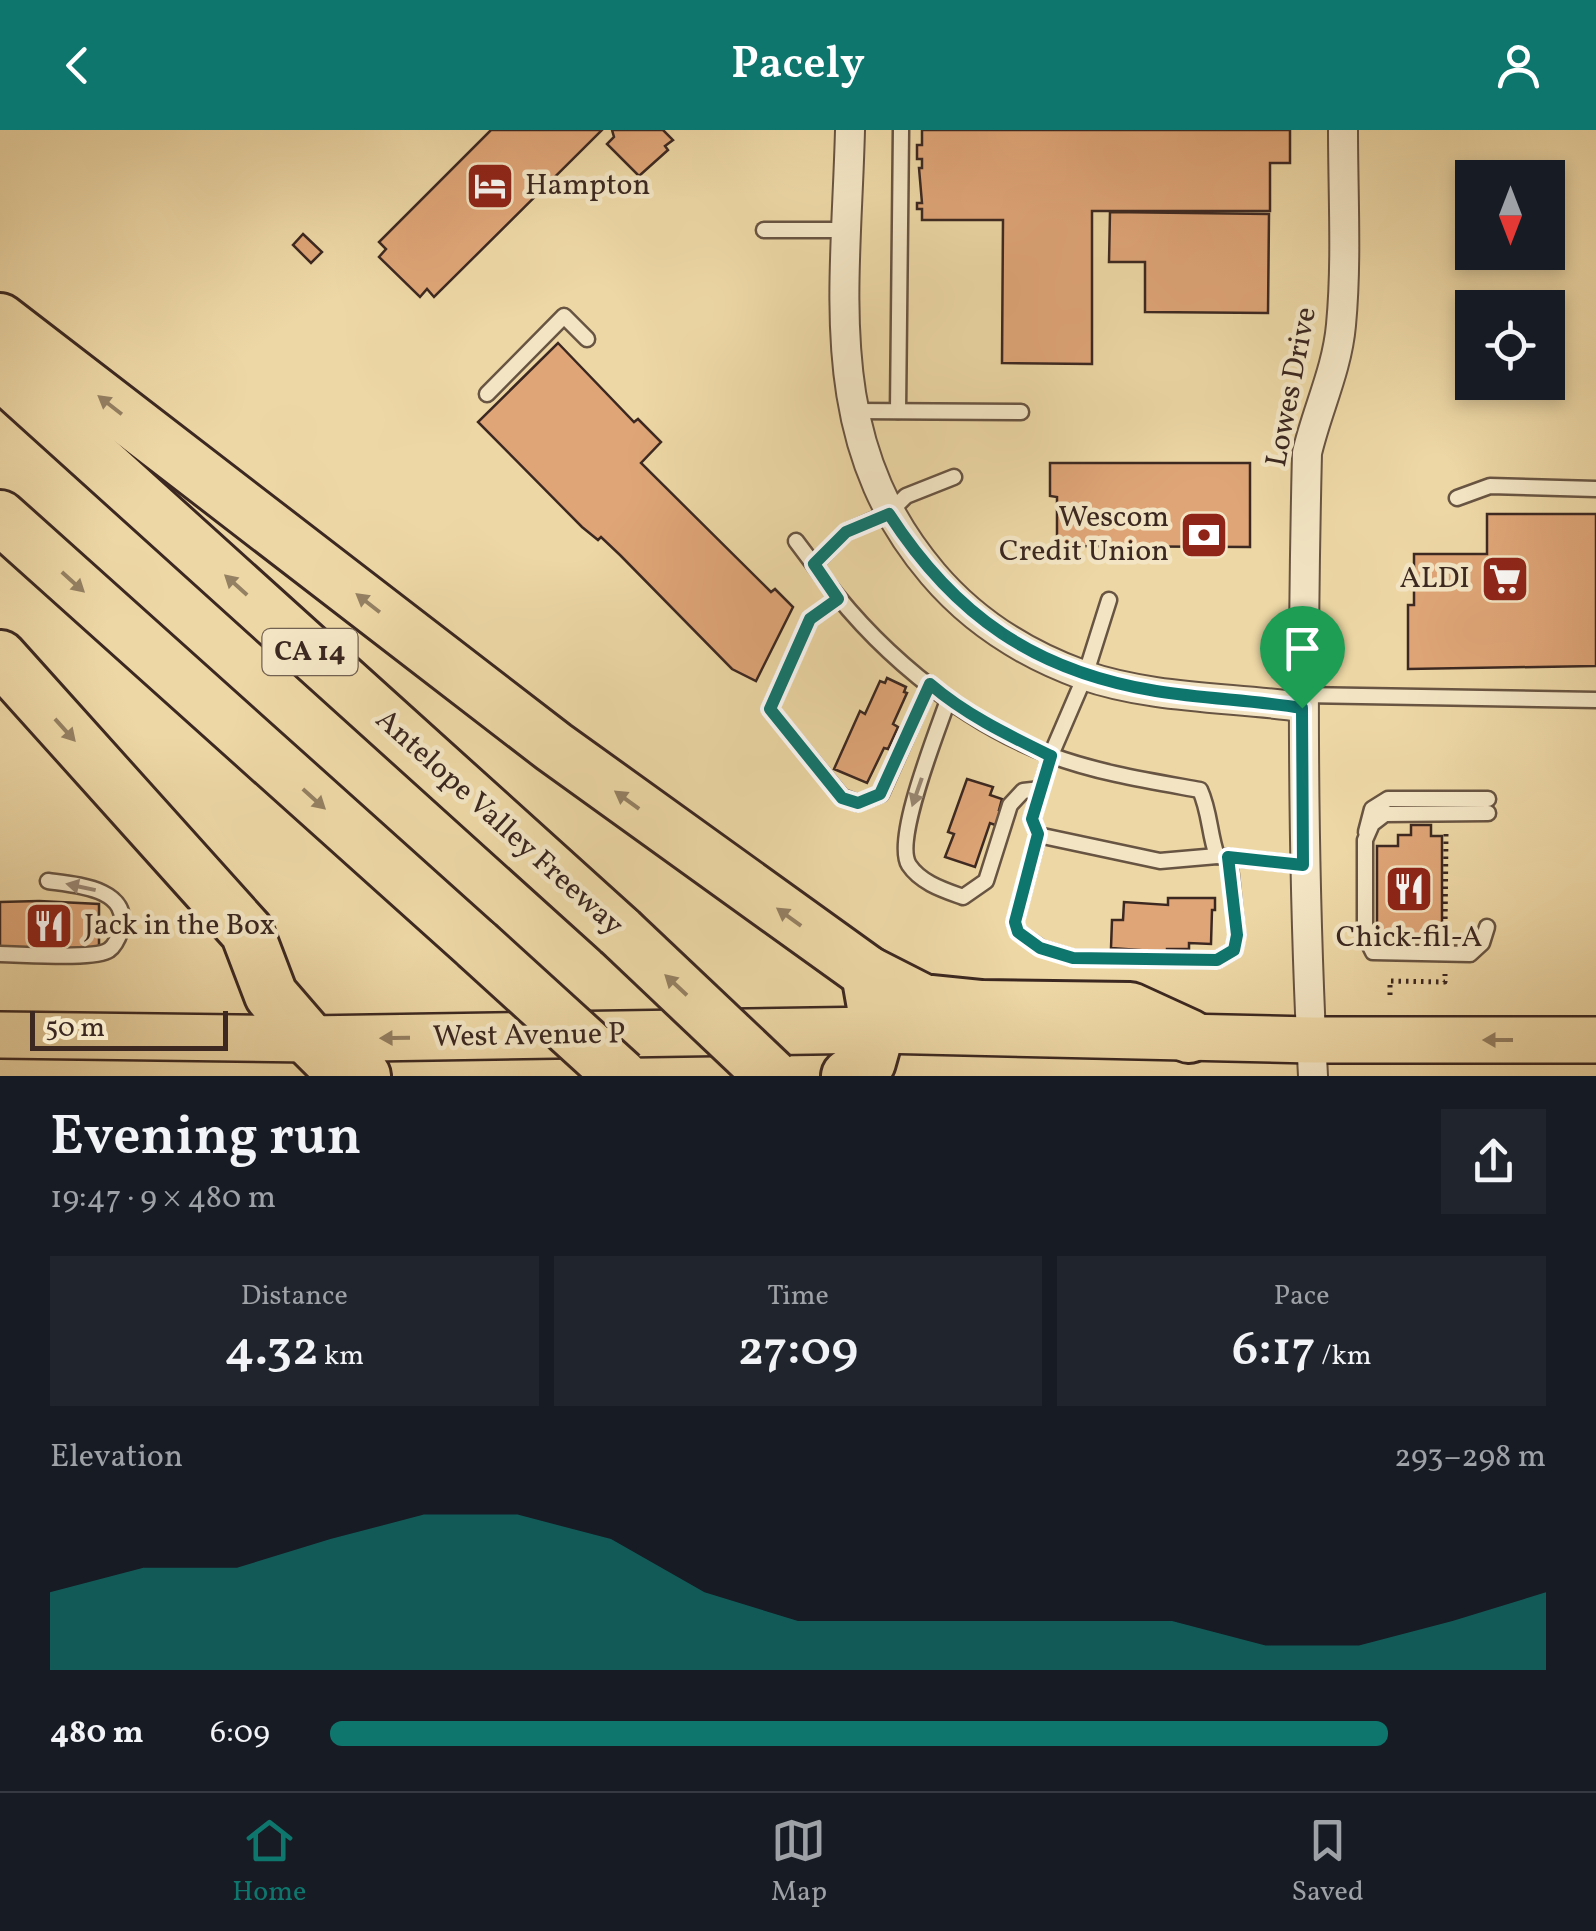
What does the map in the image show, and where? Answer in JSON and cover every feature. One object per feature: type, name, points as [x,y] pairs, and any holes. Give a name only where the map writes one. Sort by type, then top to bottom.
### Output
[{"type":"highway","points":[[0,320],[554,747],[868,973],[923,1001],[982,1007],[1130,1010],[1189,1036]]},
{"type":"highway","name":"Antelope Valley Freeway","points":[[0,372],[620,932],[772,1076]]},
{"type":"highway","points":[[0,516],[621,1076]]},
{"type":"highway","points":[[0,657],[247,932],[271,996],[338,1068],[364,1076]]},
{"type":"highway","points":[[848,1076],[869,1062],[878,1030],[868,973]]},
{"type":"main road","name":"West Avenue P","points":[[0,1034],[309,1039],[878,1030],[1189,1036],[1312,1058],[1596,1040]]},
{"type":"street","points":[[850,130],[846,366],[852,411],[867,466],[889,514],[922,560],[974,614],[1018,645],[1086,676],[1168,692],[1302,701]]},
{"type":"street","name":"Lowes Drive","points":[[1312,1058],[1303,865],[1307,453],[1330,384],[1341,327],[1343,130]]},
{"type":"lane","points":[[898,411],[900,130]]},
{"type":"lane","points":[[764,230],[848,230]]},
{"type":"lane","points":[[488,394],[564,316],[587,340]]},
{"type":"lane","points":[[852,411],[1021,412]]},
{"type":"lane","points":[[814,564],[846,532],[889,514],[906,496],[954,477]]},
{"type":"lane","points":[[1457,498],[1490,486],[1596,489]]},
{"type":"lane","points":[[796,541],[838,599],[948,700],[1051,756],[1136,779],[1200,790],[1210,812],[1210,836],[1223,856],[1237,935],[1234,950],[1217,960],[1073,958],[1040,948],[1018,932],[1015,922],[1038,834],[1032,819],[1051,756],[1086,676],[1109,600]]},
{"type":"lane","points":[[838,599],[810,619],[770,709],[842,798],[858,803],[880,794],[930,684]]},
{"type":"lane","points":[[948,700],[910,813],[904,847],[908,865],[930,885],[962,897],[986,881],[1010,805],[1023,791],[1041,789]]},
{"type":"lane","points":[[1302,701],[1596,700]]},
{"type":"lane","points":[[1487,927],[1482,944],[1470,954],[1373,952],[1365,936],[1366,840],[1372,824],[1391,813],[1488,806]]},
{"type":"lane","points":[[1038,834],[1160,861],[1223,856],[1303,865]]},
{"type":"lane","points":[[0,954],[92,955],[110,950],[119,937],[123,921],[119,904],[88,886],[48,881]]},
{"type":"path","points":[[1445,942],[1446,832]]},
{"type":"path","points":[[1390,996],[1390,982],[1444,982],[1444,964]]},
{"type":"building","name":"Hampton","points":[[491,130],[602,130],[434,297],[427,289],[420,297],[379,257],[386,249],[379,242]]},
{"type":"building","name":"Hampton","points":[[612,130],[663,130],[673,140],[665,146],[668,150],[639,176],[607,144],[614,137]]},
{"type":"building","points":[[922,130],[1290,130],[1290,163],[1270,163],[1270,211],[1092,211],[1092,364],[1002,363],[1003,220],[922,220],[922,209],[917,209],[917,203],[922,203],[922,159],[917,159],[917,145],[922,145]]},
{"type":"building","points":[[1110,212],[1269,214],[1268,313],[1145,312],[1145,262],[1109,262]]},
{"type":"building","points":[[303,234],[322,252],[311,263],[293,245]]},
{"type":"building","points":[[558,343],[634,422],[638,419],[661,442],[641,463],[771,592],[775,589],[793,607],[756,681],[732,669],[620,555],[601,537],[598,540],[582,527],[478,422]]},
{"type":"building","points":[[1050,463],[1250,463],[1250,547],[1057,546],[1057,497],[1050,496]]},
{"type":"building","name":"ALDI","points":[[1487,514],[1596,514],[1596,666],[1408,669],[1408,605],[1414,605],[1414,554],[1487,554]]},
{"type":"building","points":[[887,678],[906,687],[907,693],[893,724],[898,727],[867,783],[834,769],[860,711],[865,714],[880,681],[885,683]]},
{"type":"building","points":[[967,779],[993,787],[990,795],[1002,799],[998,826],[990,823],[975,867],[945,857],[954,834],[948,832]]},
{"type":"building","name":"Chick-fil-A","points":[[1411,825],[1431,825],[1431,836],[1442,836],[1442,932],[1432,932],[1432,947],[1385,947],[1385,934],[1377,934],[1377,846],[1398,846],[1398,835],[1411,835]]},
{"type":"building","points":[[1168,898],[1215,898],[1211,944],[1189,943],[1189,949],[1167,952],[1111,948],[1112,920],[1123,920],[1124,902],[1168,905]]},
{"type":"building","name":"Jack in the Box","points":[[0,902],[99,904],[99,949],[0,948]]},
{"type":"place","name":"Hampton","points":[[490,186]]},
{"type":"place","name":"Wescom Credit Union","points":[[1204,535]]},
{"type":"place","name":"ALDI","points":[[1505,579]]},
{"type":"place","name":"Chick-fil-A","points":[[1409,889]]},
{"type":"place","name":"Jack in the Box","points":[[49,926]]},
{"type":"route","points":[[889,514],[957,600],[996,632],[1039,656],[1086,676],[1132,686],[1302,708],[1303,865],[1228,857],[1237,935],[1234,950],[1217,960],[1073,958],[1040,948],[1018,932],[1015,922],[1038,834],[1032,819],[1051,756],[1003,733],[948,700],[930,684],[880,794],[858,803],[842,798],[770,709],[810,619],[838,599],[814,564],[846,532],[889,514]]}]
